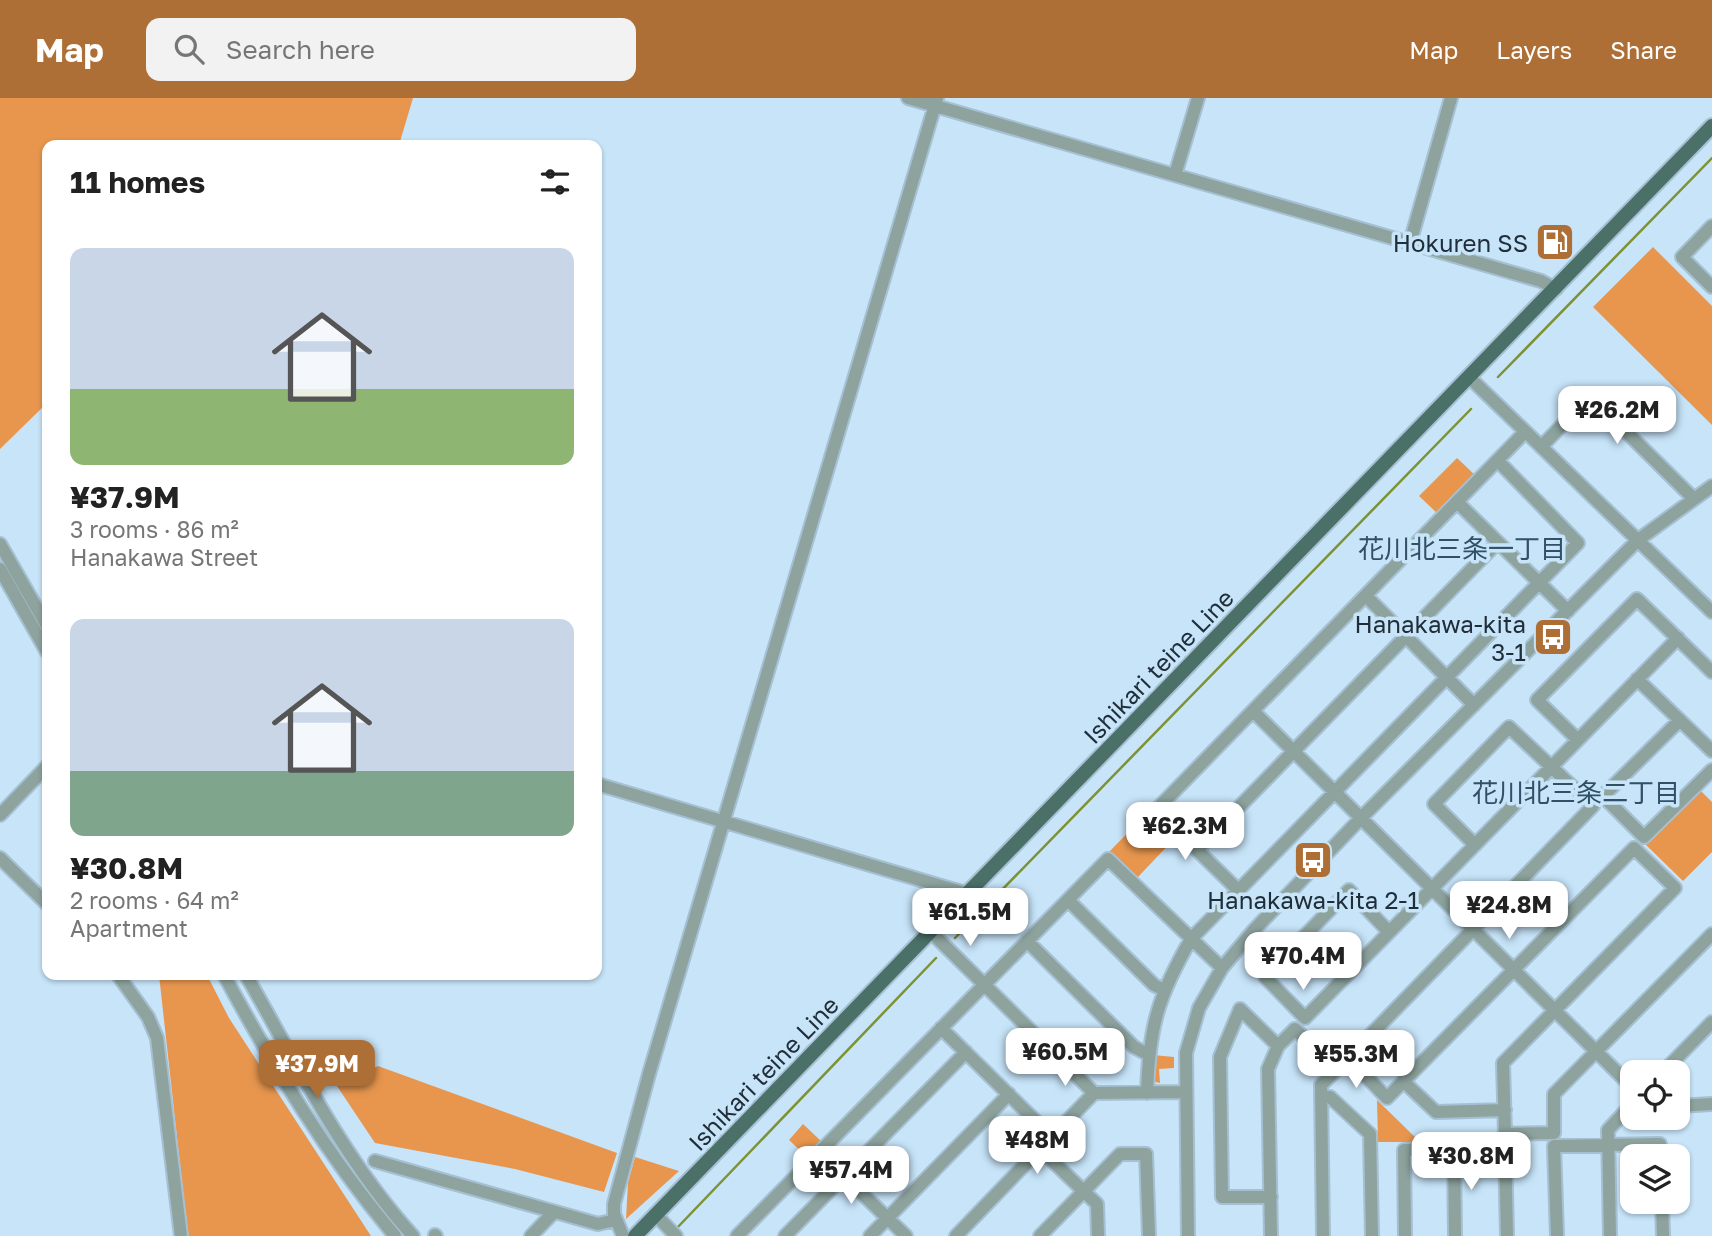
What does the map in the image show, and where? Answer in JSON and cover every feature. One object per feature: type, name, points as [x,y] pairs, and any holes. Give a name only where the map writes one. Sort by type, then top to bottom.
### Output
[{"type":"main road","name":"Ishikari teine Line","points":[[635,1236],[1712,127]]},
{"type":"street","points":[[908,98],[936,102],[1175,175],[1541,281],[1556,289]]},
{"type":"street","points":[[1175,175],[1198,98]]},
{"type":"street","points":[[1410,243],[1451,98]]},
{"type":"street","points":[[623,1236],[615,1220],[614,1204],[649,1074],[726,821],[936,102]]},
{"type":"street","points":[[1712,226],[1682,257],[1712,287]]},
{"type":"street","points":[[1470,378],[1712,612]]},
{"type":"street","points":[[1541,447],[1590,396],[1694,499]]},
{"type":"street","points":[[1238,890],[1156,810],[1525,432]]},
{"type":"street","points":[[1147,1093],[1152,1025],[1164,990],[1191,939],[1578,542],[1498,461]]},
{"type":"street","points":[[1188,1236],[1186,1053],[1192,1028],[1208,990],[1222,968],[1247,937],[1362,817],[1638,540],[1712,486]]},
{"type":"street","points":[[1457,502],[1567,611]]},
{"type":"street","points":[[1197,850],[1497,543]]},
{"type":"street","points":[[0,544],[42,617]]},
{"type":"street","points":[[0,569],[42,643]]},
{"type":"street","points":[[1366,596],[1474,705]]},
{"type":"street","points":[[1578,740],[1537,700],[1637,599],[1712,672]]},
{"type":"street","points":[[1390,932],[1349,890],[1265,977],[1305,1018],[1390,932],[1637,679],[1678,638]]},
{"type":"street","points":[[1637,679],[1712,751]]},
{"type":"street","points":[[1253,711],[1620,1075]]},
{"type":"street","points":[[1680,720],[1603,796],[1644,837],[1712,770]]},
{"type":"street","points":[[1475,845],[1434,804],[1509,727],[1593,806],[1348,1058],[1387,1098],[1634,848],[1675,888],[1503,1063],[1505,1134],[1554,1133],[1554,1094],[1712,934]]},
{"type":"street","points":[[0,815],[42,771]]},
{"type":"street","points":[[602,785],[968,894]]},
{"type":"street","points":[[0,858],[42,899]]},
{"type":"street","points":[[737,1236],[941,1028],[980,980],[1027,941],[1108,859],[1222,968]]},
{"type":"street","points":[[1068,900],[1154,985],[1164,990]]},
{"type":"street","points":[[931,932],[1094,1093],[1185,1092]]},
{"type":"street","points":[[1027,941],[1134,1047],[1149,1055]]},
{"type":"street","points":[[122,980],[148,1017],[156,1038],[181,1236]]},
{"type":"street","points":[[227,980],[274,1064],[355,1186],[395,1236]]},
{"type":"street","points":[[249,980],[314,1096],[354,1159],[413,1236]]},
{"type":"street","points":[[1271,1197],[1222,1197],[1220,1057],[1240,1009],[1278,1046]]},
{"type":"street","points":[[1675,1060],[1712,1023]]},
{"type":"street","points":[[941,1028],[1052,1136]]},
{"type":"street","points":[[1271,1236],[1268,1069],[1278,1046],[1295,1030],[1337,1069],[1321,1085],[1323,1236]]},
{"type":"street","points":[[785,1236],[966,1052]]},
{"type":"street","points":[[1403,1082],[1436,1112],[1505,1110]]},
{"type":"street","points":[[959,1235],[1094,1093]]},
{"type":"street","points":[[870,1236],[1009,1094]]},
{"type":"street","points":[[1321,1096],[1330,1097],[1370,1134],[1372,1236]]},
{"type":"street","points":[[1690,1105],[1712,1104]]},
{"type":"street","points":[[1610,1236],[1608,1130],[1620,1117]]},
{"type":"street","points":[[1557,1236],[1554,1146],[1620,1145]]},
{"type":"street","points":[[1405,1236],[1404,1150],[1505,1147],[1507,1236]]},
{"type":"street","points":[[1040,1149],[1097,1204],[1098,1236]]},
{"type":"street","points":[[1454,1149],[1455,1236]]},
{"type":"street","points":[[819,1152],[906,1236]]},
{"type":"street","points":[[1043,1235],[1120,1154],[1146,1154],[1149,1236]]},
{"type":"street","points":[[375,1161],[597,1224],[615,1220]]},
{"type":"street","points":[[531,1236],[554,1212]]},
{"type":"street","points":[[1662,1214],[1663,1236]]},
{"type":"street","points":[[656,1215],[671,1232]]},
{"type":"shaded area","points":[[0,98],[413,98],[400,140],[42,140],[42,408],[0,449]]},
{"type":"shaded area","points":[[1653,247],[1712,306],[1712,425],[1593,307]]},
{"type":"shaded area","points":[[1457,458],[1476,476],[1439,515],[1419,496]]},
{"type":"shaded area","points":[[1700,790],[1712,802],[1712,852],[1683,881],[1645,844]]},
{"type":"shaded area","points":[[1149,811],[1176,837],[1137,878],[1109,852]]},
{"type":"shaded area","points":[[160,980],[210,980],[229,1018],[371,1236],[188,1236]]},
{"type":"shaded area","points":[[1153,1055],[1174,1057],[1174,1068],[1159,1069],[1160,1083],[1151,1081]]},
{"type":"shaded area","points":[[323,1065],[364,1073],[378,1066],[617,1153],[604,1192],[515,1169],[375,1143]]},
{"type":"shaded area","points":[[1377,1100],[1420,1142],[1378,1142]]},
{"type":"shaded area","points":[[803,1124],[821,1141],[808,1158],[789,1140]]},
{"type":"shaded area","points":[[635,1157],[679,1171],[626,1219],[628,1183]]},
{"type":"waterway","points":[[1498,377],[1712,158]]},
{"type":"waterway","points":[[955,938],[1471,409]]},
{"type":"waterway","points":[[676,1229],[936,958]]},
{"type":"place","name":"Hokuren SS","points":[[1555,242]]},
{"type":"place","name":"Hanakawa-kita 3-1","points":[[1553,637]]},
{"type":"place","name":"Hanakawa-kita 2-1","points":[[1313,860]]},
{"type":"district","name":"花川北三条一丁目","points":[[1462,548]]},
{"type":"district","name":"花川北三条二丁目","points":[[1576,792]]}]
